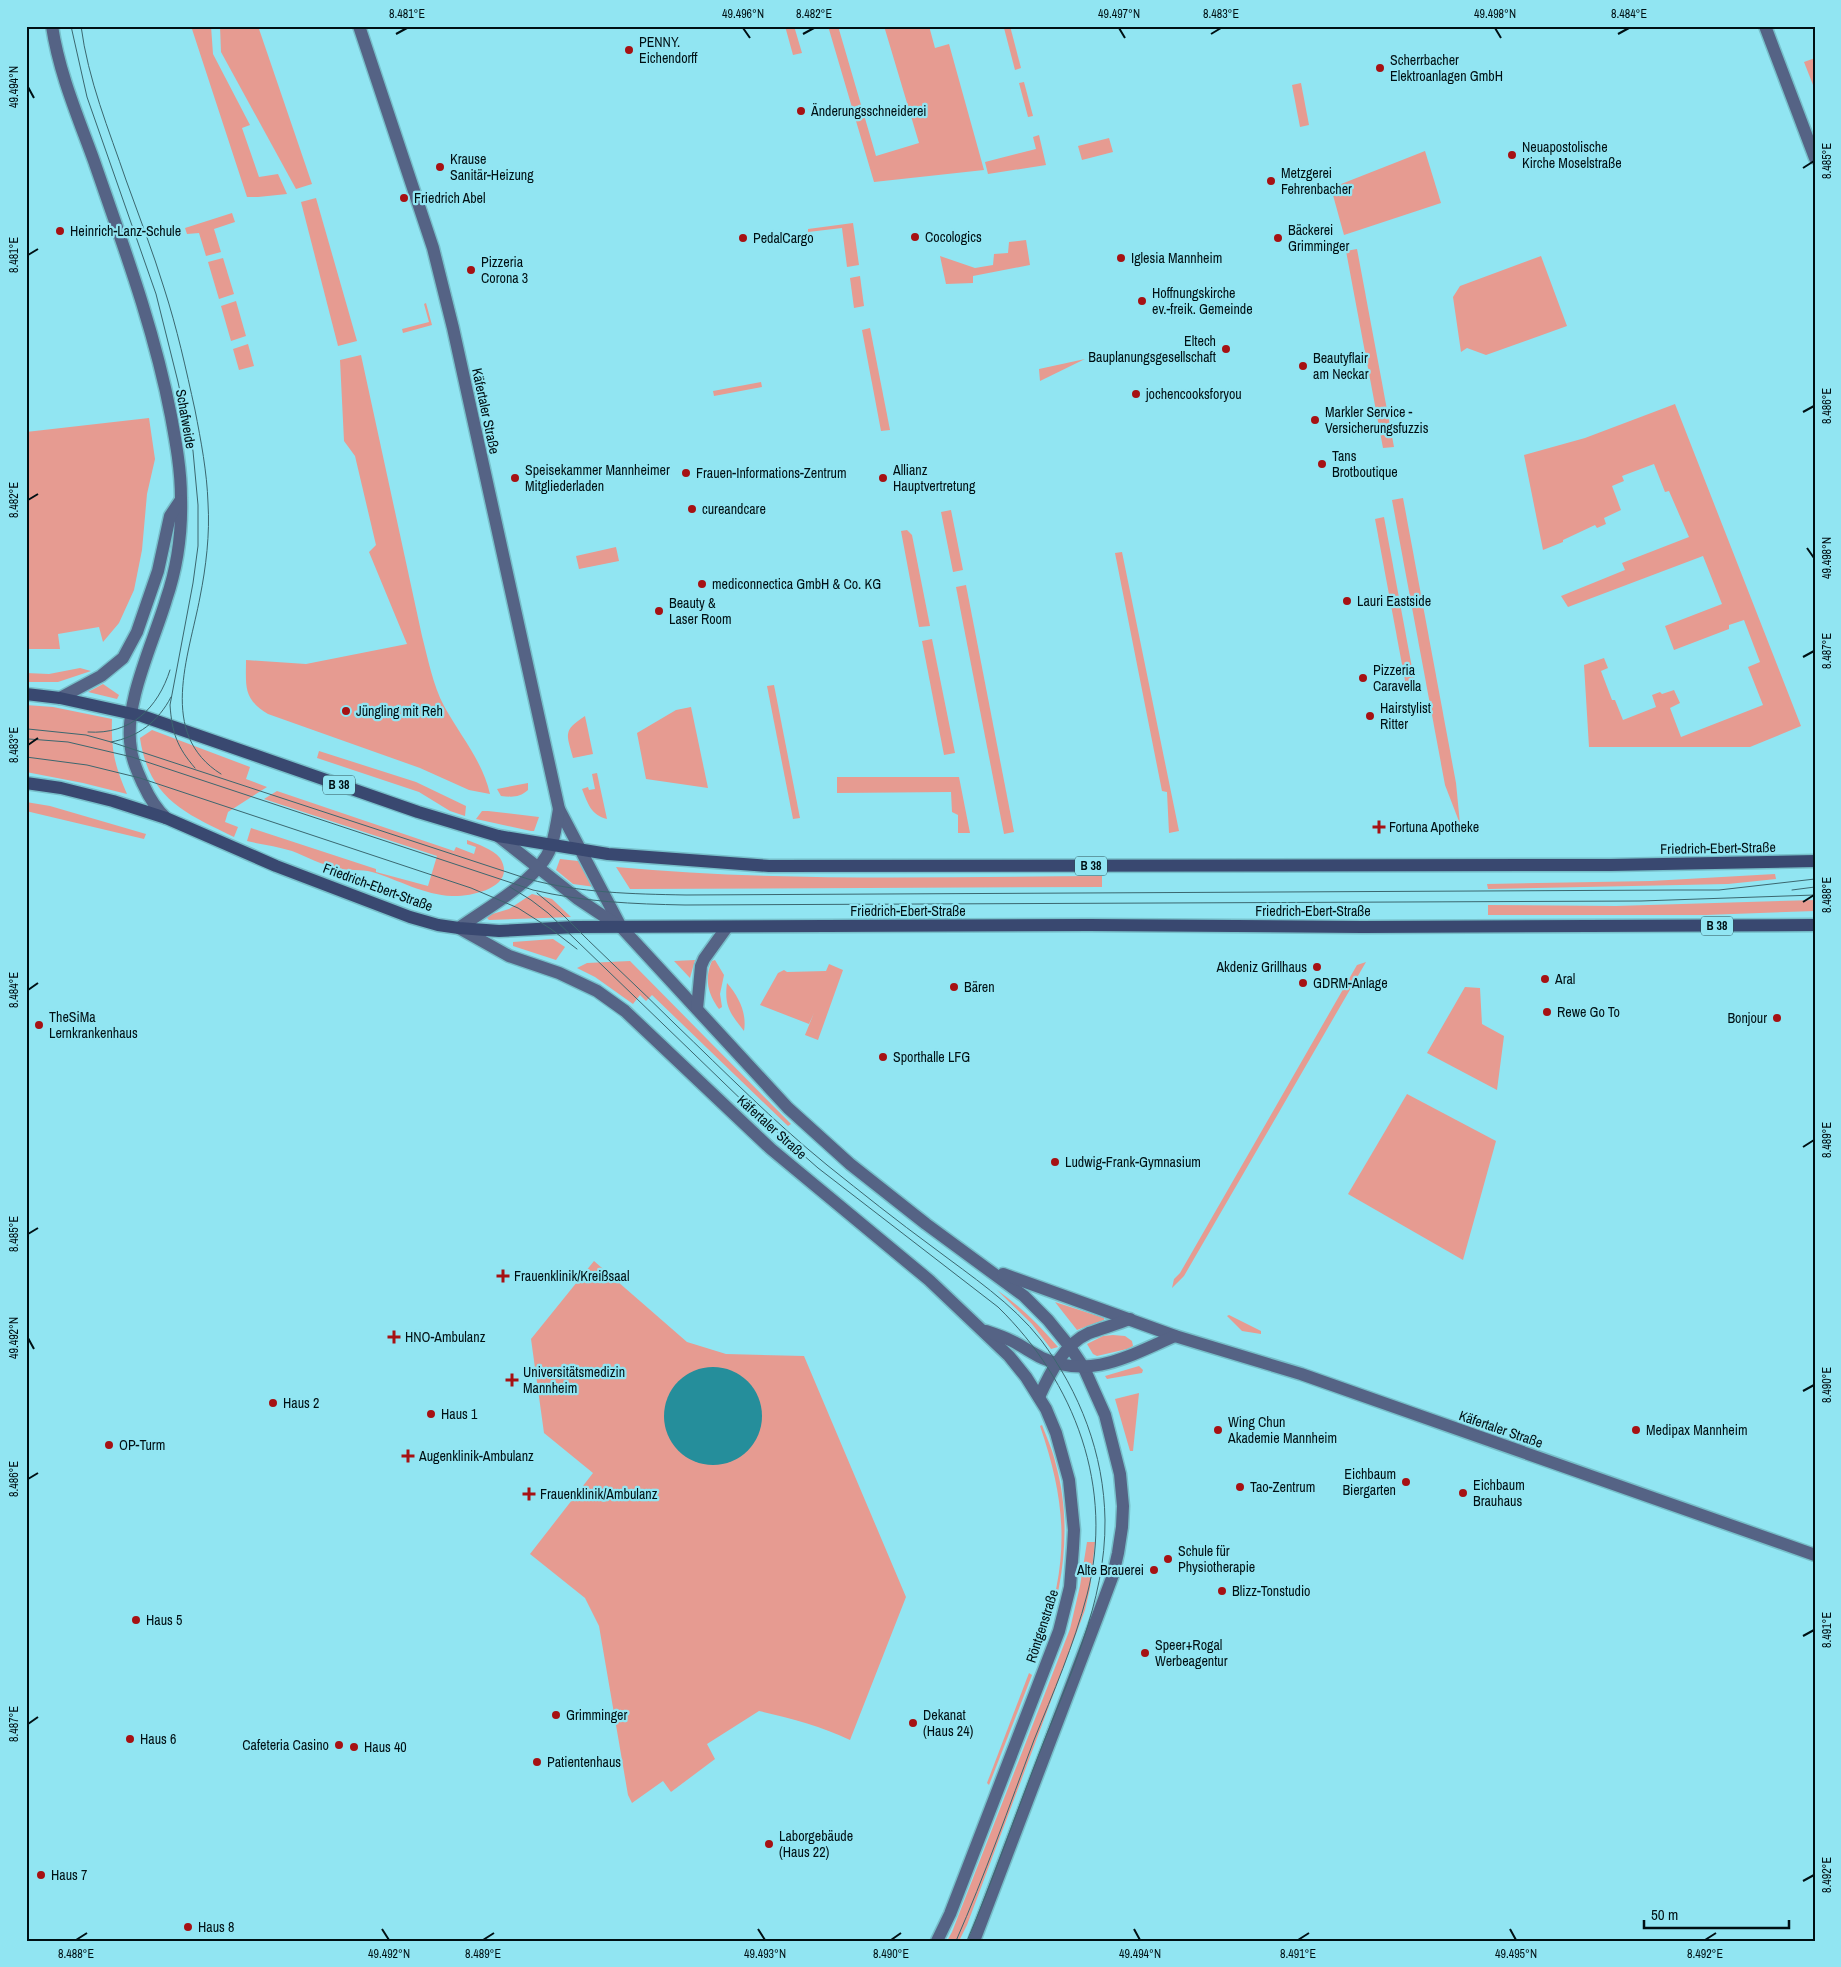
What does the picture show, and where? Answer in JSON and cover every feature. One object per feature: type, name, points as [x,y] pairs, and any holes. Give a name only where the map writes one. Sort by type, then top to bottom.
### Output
[{"type":"main road","name":"Schafweide","points":[[52,26],[63,76],[133,271],[152,334],[166,391],[177,452],[181,499],[177,555],[167,598],[143,667],[132,713],[130,737],[132,757],[149,797],[156,809],[166,818]]},
{"type":"main road","name":"Käfertaler Straße","points":[[359,26],[434,248],[559,809],[621,927],[788,1108],[850,1164],[926,1224],[1024,1296],[1048,1320],[1070,1347]]},
{"type":"main road","points":[[1766,26],[1815,158]]},
{"type":"main road","points":[[60,698],[101,676],[122,658],[137,632],[158,571],[170,516],[181,499]]},
{"type":"main road","name":"Friedrich-Ebert-Straße","points":[[26,694],[60,698],[132,713],[418,812],[498,836],[580,850],[769,866],[1611,865],[1815,861]]},
{"type":"main road","name":"Friedrich-Ebert-Straße","points":[[26,783],[61,788],[113,801],[166,818],[276,866],[410,917],[459,928],[499,931],[621,927],[1815,925]]},
{"type":"main road","name":"Käfertaler Straße","points":[[559,809],[551,846],[538,868],[522,883],[459,928],[509,956],[559,973],[597,991],[625,1011],[771,1149],[929,1280],[981,1328],[1010,1340],[1042,1358],[1070,1367],[1084,1368],[1125,1359],[1175,1336]]},
{"type":"main road","points":[[498,836],[578,900],[621,927]]},
{"type":"main road","points":[[697,1009],[701,966],[727,927]]},
{"type":"main road","name":"Käfertaler Straße","points":[[991,1270],[1175,1336],[1310,1378],[1815,1555]]},
{"type":"main road","points":[[1039,1397],[1057,1363],[1070,1347],[1088,1334],[1130,1319]]},
{"type":"main road","name":"Röntgenstraße","points":[[936,1941],[950,1914],[1059,1631],[1070,1586],[1074,1530],[1069,1480],[1056,1433],[1039,1397],[1009,1356],[981,1328]]},
{"type":"main road","points":[[974,1941],[1097,1618],[1118,1552],[1123,1506],[1120,1474],[1105,1414],[1084,1368],[1070,1347]]},
{"type":"shaded area","points":[[191,26],[211,26],[213,54],[250,125],[242,128],[259,177],[278,174],[287,194],[247,197]]},
{"type":"shaded area","points":[[220,26],[258,26],[312,184],[296,189],[221,52]]},
{"type":"shaded area","points":[[785,26],[794,26],[802,53],[793,55]]},
{"type":"shaded area","points":[[828,26],[838,26],[876,156],[919,143],[884,26],[929,26],[935,48],[949,44],[984,170],[874,182]]},
{"type":"shaded area","points":[[1010,26],[1021,68],[1015,70],[1004,28]]},
{"type":"shaded area","points":[[1815,58],[1815,90],[1804,62]]},
{"type":"shaded area","points":[[1024,82],[1033,116],[1028,117],[1019,83]]},
{"type":"shaded area","points":[[1301,83],[1309,125],[1300,127],[1292,85]]},
{"type":"shaded area","points":[[1039,135],[1046,165],[988,174],[985,162],[1036,149],[1033,137]]},
{"type":"shaded area","points":[[1109,138],[1113,152],[1082,160],[1078,146]]},
{"type":"shaded area","points":[[1425,151],[1441,203],[1344,235],[1331,188]]},
{"type":"shaded area","points":[[316,198],[357,341],[338,346],[301,202]]},
{"type":"shaded area","points":[[232,213],[235,222],[214,229],[221,252],[206,256],[199,233],[187,234],[185,228]]},
{"type":"shaded area","points":[[853,223],[859,265],[847,267],[842,228],[808,232],[808,229]]},
{"type":"shaded area","points":[[1026,240],[1030,265],[973,276],[973,283],[946,284],[940,256],[975,268],[993,265],[994,254],[1008,253],[1009,242]]},
{"type":"shaded area","points":[[1357,249],[1394,447],[1383,448],[1346,251]]},
{"type":"shaded area","points":[[1541,256],[1567,326],[1486,355],[1467,348],[1461,352],[1453,297],[1460,286]]},
{"type":"shaded area","points":[[223,258],[234,294],[219,299],[208,262]]},
{"type":"shaded area","points":[[860,276],[864,306],[854,308],[850,278]]},
{"type":"shaded area","points":[[236,301],[246,336],[231,341],[221,306]]},
{"type":"shaded area","points":[[426,303],[432,325],[403,333],[402,329],[429,322],[424,304]]},
{"type":"shaded area","points":[[870,328],[890,430],[881,431],[862,330]]},
{"type":"shaded area","points":[[248,344],[254,366],[239,370],[233,349]]},
{"type":"shaded area","points":[[361,355],[431,672],[444,706],[477,760],[490,794],[469,790],[420,768],[268,714],[254,703],[248,692],[246,685],[246,660],[306,664],[407,644],[369,552],[376,545],[355,456],[344,441],[340,360]]},
{"type":"shaded area","points":[[1085,359],[1040,381],[1039,369]]},
{"type":"shaded area","points":[[761,382],[762,387],[714,396],[713,391]]},
{"type":"shaded area","points":[[1675,404],[1801,726],[1750,747],[1589,747],[1584,665],[1604,658],[1608,668],[1601,671],[1612,700],[1615,700],[1623,720],[1656,707],[1652,695],[1674,690],[1680,703],[1670,708],[1681,737],[1763,705],[1748,667],[1760,662],[1744,620],[1729,625],[1729,629],[1674,650],[1665,626],[1722,604],[1703,556],[1568,607],[1561,596],[1625,570],[1622,563],[1689,537],[1669,491],[1665,492],[1654,464],[1622,476],[1624,481],[1612,486],[1621,510],[1604,518],[1606,524],[1597,528],[1595,525],[1543,550],[1524,455],[1585,438]]},
{"type":"shaded area","points":[[149,418],[155,459],[147,494],[142,550],[134,590],[119,623],[103,642],[99,627],[58,634],[60,649],[26,649],[26,432]]},
{"type":"shaded area","points":[[1403,498],[1456,783],[1460,824],[1445,785],[1392,500]]},
{"type":"shaded area","points":[[951,510],[963,570],[953,572],[941,512]]},
{"type":"shaded area","points":[[1384,517],[1415,684],[1406,686],[1375,519]]},
{"type":"shaded area","points":[[907,530],[912,535],[930,626],[919,627],[901,531]]},
{"type":"shaded area","points":[[616,547],[619,561],[579,569],[576,556]]},
{"type":"shaded area","points":[[1122,552],[1179,831],[1169,833],[1167,792],[1162,791],[1115,553]]},
{"type":"shaded area","points":[[966,585],[1014,832],[1004,834],[956,587]]},
{"type":"shaded area","points":[[932,639],[955,753],[944,755],[922,641]]},
{"type":"shaded area","points":[[80,668],[91,671],[58,682],[26,682],[26,673],[49,674]]},
{"type":"shaded area","points":[[103,684],[119,695],[117,699],[88,692]]},
{"type":"shaded area","points":[[774,685],[800,818],[793,819],[767,686]]},
{"type":"shaded area","points":[[26,705],[53,707],[112,719],[112,740],[115,758],[119,775],[127,794],[26,772]]},
{"type":"shaded area","points":[[691,707],[708,788],[646,779],[637,733],[676,710]]},
{"type":"shaded area","points":[[585,716],[593,754],[573,758],[568,734],[573,726]]},
{"type":"shaded area","points":[[152,730],[250,767],[246,779],[267,787],[228,812],[225,822],[238,827],[234,837],[185,811],[161,790],[152,776],[145,759],[140,738]]},
{"type":"shaded area","points":[[319,751],[416,782],[466,806],[465,816],[450,811],[419,792],[317,758]]},
{"type":"shaded area","points":[[597,773],[607,819],[594,812],[588,804],[582,789],[588,787],[589,790],[595,789],[592,774]]},
{"type":"shaded area","points":[[837,777],[959,777],[970,833],[958,833],[958,815],[952,812],[951,792],[837,793]]},
{"type":"shaded area","points":[[528,783],[528,790],[515,796],[501,796],[497,789]]},
{"type":"shaded area","points":[[277,791],[454,851],[456,847],[474,854],[476,847],[467,844],[467,840],[485,847],[500,858],[504,868],[503,876],[498,883],[480,892],[460,896],[442,895],[431,893],[372,872],[332,867],[286,849],[247,841],[251,828],[376,869],[376,872],[428,886],[437,856],[264,799]]},
{"type":"shaded area","points":[[26,802],[50,806],[146,834],[144,839],[26,811]]},
{"type":"shaded area","points":[[482,811],[539,817],[534,831],[531,831],[476,819]]},
{"type":"shaded area","points":[[560,859],[578,861],[595,887],[573,884],[556,870]]},
{"type":"shaded area","points":[[616,867],[676,872],[798,877],[1102,876],[1102,887],[630,889]]},
{"type":"shaded area","points":[[1775,874],[1776,879],[1728,884],[1488,889],[1487,884],[1651,881]]},
{"type":"shaded area","points":[[532,894],[552,899],[571,917],[489,920],[487,918],[489,915],[509,909]]},
{"type":"shaded area","points":[[1815,900],[1815,911],[1706,915],[1488,915],[1488,905],[1616,906]]},
{"type":"shaded area","points":[[553,939],[565,947],[556,960],[513,946],[513,942]]},
{"type":"shaded area","points":[[695,960],[690,978],[674,961]]},
{"type":"shaded area","points":[[715,960],[724,975],[720,994],[722,1007],[719,1009],[712,998],[708,986],[708,974],[712,961]]},
{"type":"shaded area","points":[[630,961],[791,1124],[788,1126],[652,995],[646,1001],[640,995],[633,1004],[595,977],[577,968],[587,963]]},
{"type":"shaded area","points":[[1366,962],[1184,1276],[1172,1288],[1174,1279],[1180,1273],[1357,965]]},
{"type":"shaded area","points":[[829,964],[843,970],[818,1040],[805,1035],[814,1013],[809,1024],[760,1005],[778,973],[784,970],[787,972],[826,971]]},
{"type":"shaded area","points":[[727,983],[741,1006],[745,1024],[744,1031],[727,1004]]},
{"type":"shaded area","points":[[1465,987],[1480,988],[1482,1024],[1504,1036],[1497,1090],[1427,1053]]},
{"type":"shaded area","points":[[1407,1094],[1496,1141],[1463,1260],[1348,1194]]},
{"type":"shaded area","points":[[594,1261],[687,1342],[726,1354],[804,1356],[906,1597],[850,1740],[806,1723],[759,1711],[707,1744],[715,1759],[671,1792],[663,1781],[632,1803],[628,1795],[599,1626],[585,1598],[530,1554],[593,1473],[544,1433],[531,1339]]},
{"type":"shaded area","points":[[997,1290],[1029,1316],[1058,1347],[1051,1349],[1032,1324]]},
{"type":"shaded area","points":[[1055,1302],[1104,1318],[1104,1320],[1077,1330]]},
{"type":"shaded area","points":[[1229,1315],[1261,1331],[1261,1334],[1242,1331],[1227,1316]]},
{"type":"shaded area","points":[[1103,1336],[1125,1336],[1132,1341],[1133,1346],[1097,1356],[1093,1354],[1087,1344]]},
{"type":"shaded area","points":[[1139,1366],[1143,1370],[1142,1373],[1107,1379],[1105,1376]]},
{"type":"shaded area","points":[[1139,1393],[1133,1451],[1130,1451],[1115,1399]]},
{"type":"shaded area","points":[[1042,1425],[1053,1455],[1061,1487],[1065,1532],[1064,1554],[1057,1599],[1044,1642],[1041,1641],[1057,1585],[1062,1533],[1056,1481],[1040,1426]]},
{"type":"shaded area","points":[[1087,1542],[1095,1542],[1090,1588],[1085,1610],[967,1925],[959,1941],[947,1941],[1070,1629],[1080,1586]]},
{"type":"shaded area","points":[[1029,1673],[1032,1675],[989,1785],[987,1783]]},
{"type":"water","points":[[713,1367],[732,1371],[747,1382],[758,1397],[762,1416],[758,1435],[747,1450],[732,1461],[713,1465],[694,1461],[679,1450],[668,1435],[664,1416],[668,1397],[679,1382],[694,1371]]},
{"type":"tram line","points":[[71,26],[87,97],[156,294],[193,451],[198,505],[198,546],[170,705],[176,739],[195,768]]},
{"type":"tram line","points":[[81,26],[84,46],[100,104],[169,303],[195,410],[205,468],[208,538],[202,586],[185,668],[182,693],[183,716],[189,738],[201,757],[221,774]]},
{"type":"tram line","points":[[88,732],[103,732],[117,729],[130,724],[141,716],[158,696],[170,670]]},
{"type":"tram line","points":[[111,742],[121,740],[146,727],[160,714],[171,697]]},
{"type":"tram line","points":[[28,729],[86,735],[111,742],[528,879],[548,884],[606,892],[686,895],[1719,890],[1815,879]]},
{"type":"tram line","points":[[29,739],[68,742],[132,757],[533,890],[609,902],[685,905],[1641,901],[1815,895]]},
{"type":"tram line","points":[[26,757],[87,765],[140,778],[471,888],[518,908],[551,929],[577,949]]},
{"type":"tram line","points":[[510,887],[548,913],[751,1109],[818,1168],[998,1307],[1025,1337],[1048,1369],[1067,1403],[1082,1439],[1091,1477],[1096,1515],[1094,1555],[1087,1595],[1063,1669],[956,1941]]},
{"type":"tram line","points":[[1792,890],[1815,887]]},
{"type":"tram line","points":[[537,893],[560,912],[750,1096],[807,1148],[1017,1314],[1041,1340],[1055,1360],[1078,1402],[1095,1448],[1104,1495],[1104,1551],[1099,1581],[1092,1610],[1073,1669],[967,1941]]},
{"type":"place","name":"PENNY. Eichendorff","points":[[629,50]]},
{"type":"place","name":"Scherrbacher Elektroanlagen GmbH","points":[[1380,68]]},
{"type":"place","name":"Änderungsschneiderei","points":[[801,111]]},
{"type":"place","name":"Neuapostolische Kirche Moselstraße","points":[[1512,155]]},
{"type":"place","name":"Krause Sanitär-Heizung","points":[[440,167]]},
{"type":"place","name":"Metzgerei Fehrenbacher","points":[[1271,181]]},
{"type":"place","name":"Friedrich Abel","points":[[404,198]]},
{"type":"place","name":"Heinrich-Lanz-Schule","points":[[60,231]]},
{"type":"place","name":"Cocologics","points":[[915,237]]},
{"type":"place","name":"PedalCargo","points":[[743,238]]},
{"type":"place","name":"Bäckerei Grimminger","points":[[1278,238]]},
{"type":"place","name":"Iglesia Mannheim","points":[[1121,258]]},
{"type":"place","name":"Pizzeria Corona 3","points":[[471,270]]},
{"type":"place","name":"Hoffnungskirche ev.-freik. Gemeinde","points":[[1142,301]]},
{"type":"place","name":"Eltech Bauplanungsgesellschaft","points":[[1226,349]]},
{"type":"place","name":"Beautyflair am Neckar","points":[[1303,366]]},
{"type":"place","name":"jochencooksforyou","points":[[1136,394]]},
{"type":"place","name":"Markler Service - Versicherungsfuzzis","points":[[1315,420]]},
{"type":"place","name":"Tans Brotboutique","points":[[1322,464]]},
{"type":"place","name":"Frauen-Informations-Zentrum","points":[[686,473]]},
{"type":"place","name":"Speisekammer Mannheimer Mitgliederladen","points":[[515,478]]},
{"type":"place","name":"Allianz Hauptvertretung","points":[[883,478]]},
{"type":"place","name":"cureandcare","points":[[692,509]]},
{"type":"place","name":"mediconnectica GmbH & Co. KG","points":[[702,584]]},
{"type":"place","name":"Lauri Eastside","points":[[1347,601]]},
{"type":"place","name":"Beauty & Laser Room","points":[[659,611]]},
{"type":"place","name":"Pizzeria Caravella","points":[[1363,678]]},
{"type":"place","name":"Jüngling mit Reh","points":[[346,711]]},
{"type":"place","name":"Hairstylist Ritter","points":[[1370,716]]},
{"type":"place","name":"Fortuna Apotheke","points":[[1379,827]]},
{"type":"place","name":"Akdeniz Grillhaus","points":[[1317,967]]},
{"type":"place","name":"Aral","points":[[1545,979]]},
{"type":"place","name":"GDRM-Anlage","points":[[1303,983]]},
{"type":"place","name":"Bären","points":[[954,987]]},
{"type":"place","name":"Rewe Go To","points":[[1547,1012]]},
{"type":"place","name":"Bonjour","points":[[1777,1018]]},
{"type":"place","name":"TheSiMa Lernkrankenhaus","points":[[39,1025]]},
{"type":"place","name":"Sporthalle LFG","points":[[883,1057]]},
{"type":"place","name":"Ludwig-Frank-Gymnasium","points":[[1055,1162]]},
{"type":"place","name":"Frauenklinik/Kreißsaal","points":[[503,1276]]},
{"type":"place","name":"HNO-Ambulanz","points":[[394,1337]]},
{"type":"place","name":"Universitätsmedizin Mannheim","points":[[512,1380]]},
{"type":"place","name":"Haus 2","points":[[273,1403]]},
{"type":"place","name":"Haus 1","points":[[431,1414]]},
{"type":"place","name":"Wing Chun Akademie Mannheim","points":[[1218,1430]]},
{"type":"place","name":"Medipax Mannheim","points":[[1636,1430]]},
{"type":"place","name":"OP-Turm","points":[[109,1445]]},
{"type":"place","name":"Augenklinik-Ambulanz","points":[[408,1456]]},
{"type":"place","name":"Eichbaum Biergarten","points":[[1406,1482]]},
{"type":"place","name":"Tao-Zentrum","points":[[1240,1487]]},
{"type":"place","name":"Eichbaum Brauhaus","points":[[1463,1493]]},
{"type":"place","name":"Frauenklinik/Ambulanz","points":[[529,1494]]},
{"type":"place","name":"Schule für Physiotherapie","points":[[1168,1559]]},
{"type":"place","name":"Alte Brauerei","points":[[1154,1570]]},
{"type":"place","name":"Blizz-Tonstudio","points":[[1222,1591]]},
{"type":"place","name":"Haus 5","points":[[136,1620]]},
{"type":"place","name":"Speer+Rogal Werbeagentur","points":[[1145,1653]]},
{"type":"place","name":"Grimminger","points":[[556,1715]]},
{"type":"place","name":"Dekanat (Haus 24)","points":[[913,1723]]},
{"type":"place","name":"Haus 6","points":[[130,1739]]},
{"type":"place","name":"Cafeteria Casino","points":[[339,1745]]},
{"type":"place","name":"Haus 40","points":[[354,1747]]},
{"type":"place","name":"Patientenhaus","points":[[537,1762]]},
{"type":"place","name":"Laborgebäude (Haus 22)","points":[[769,1844]]},
{"type":"place","name":"Haus 7","points":[[41,1875]]},
{"type":"place","name":"Haus 8","points":[[188,1927]]}]
